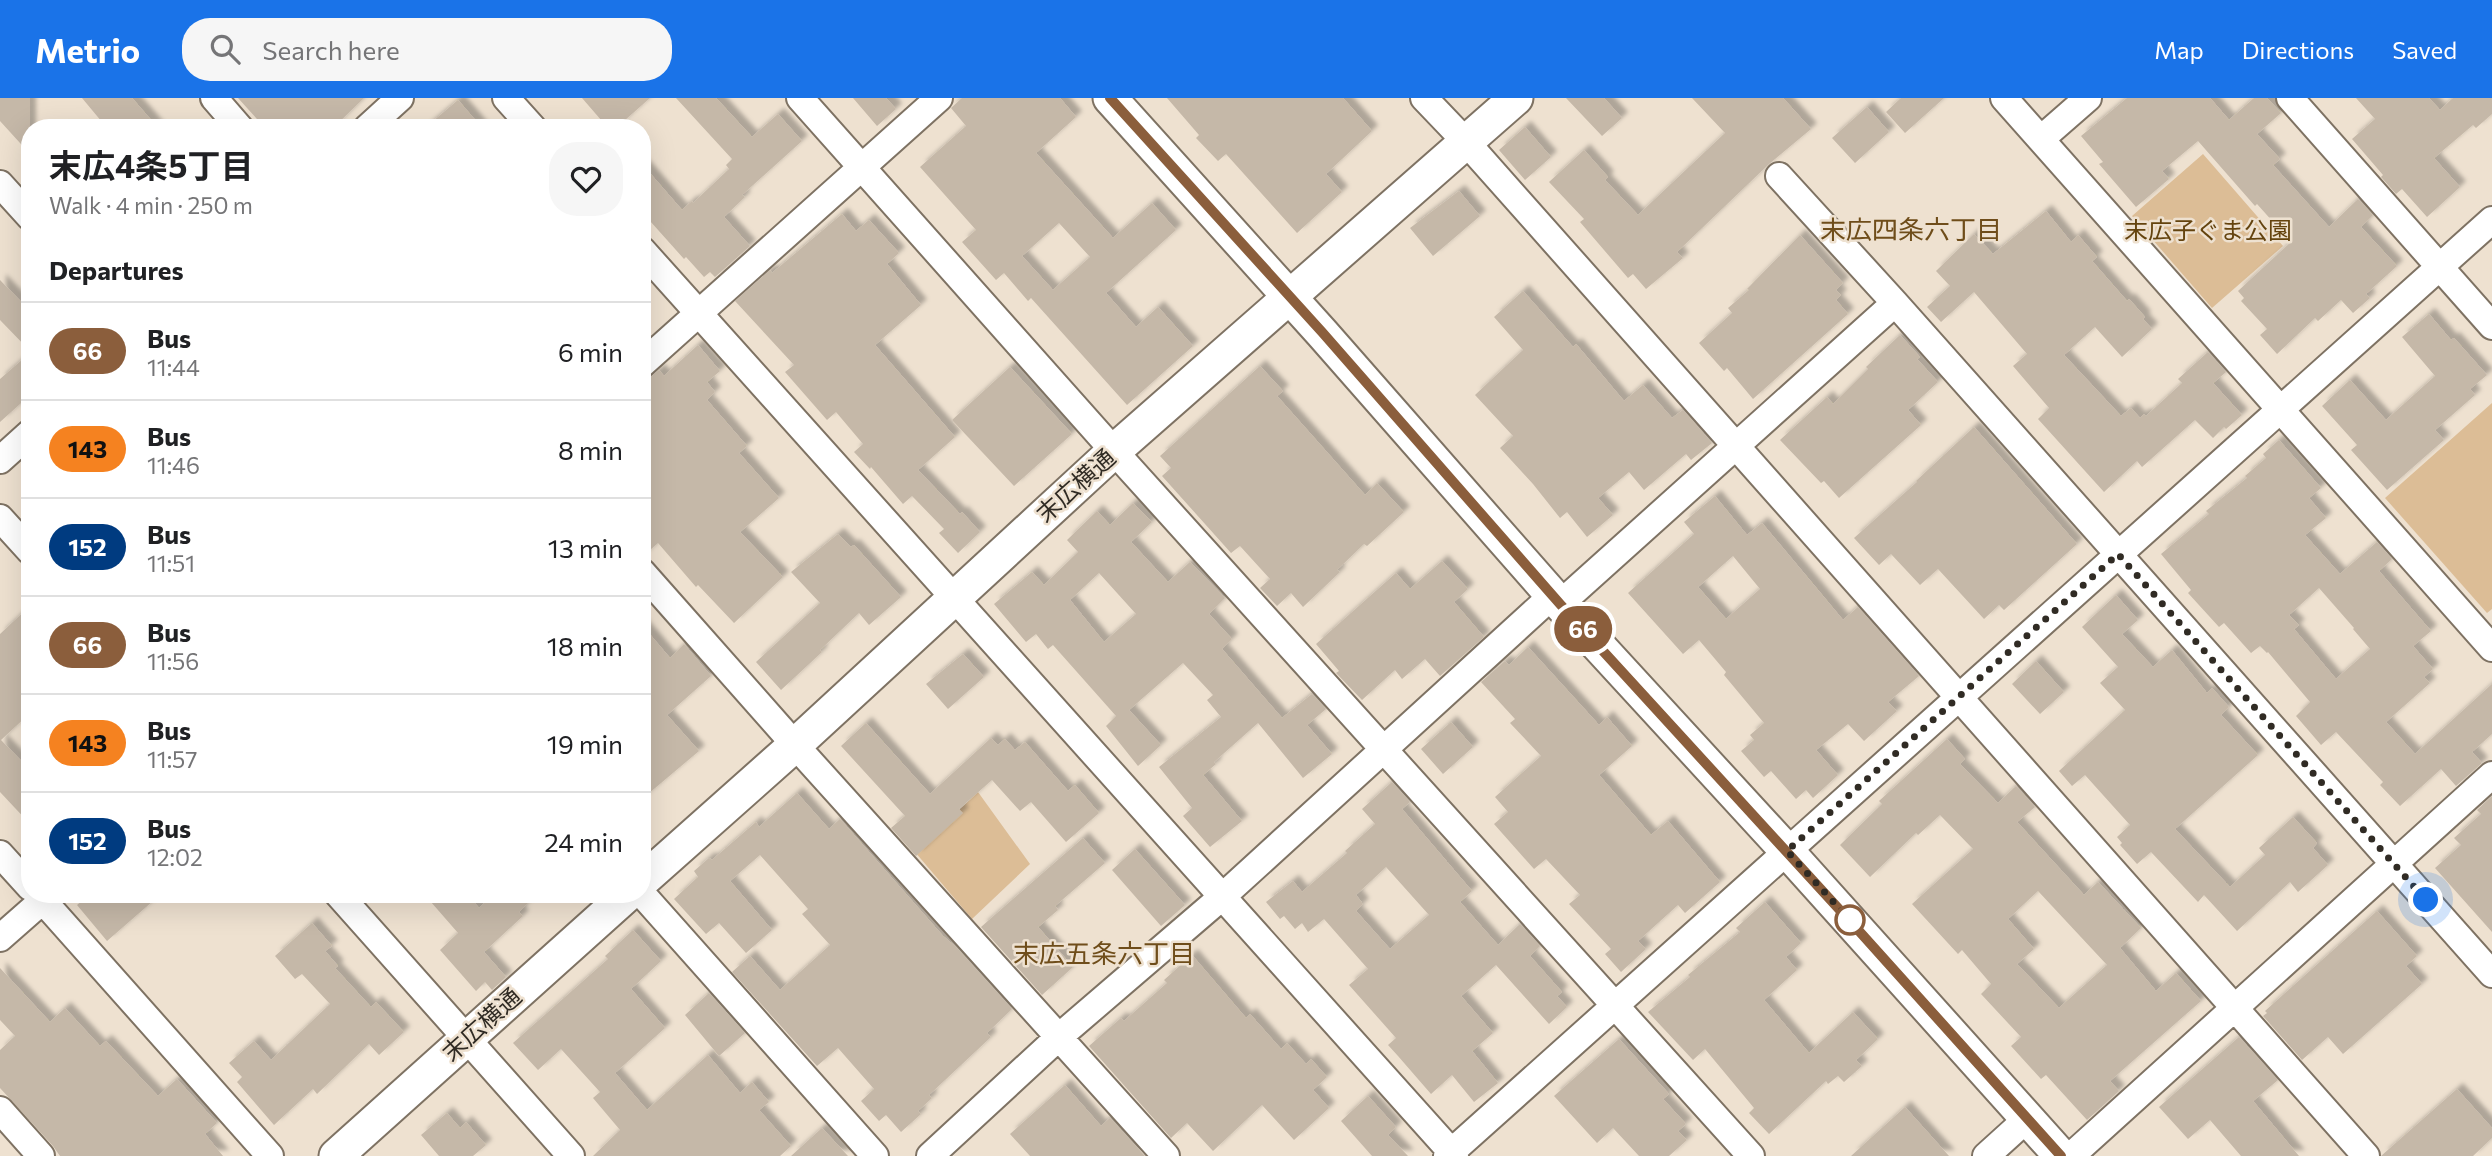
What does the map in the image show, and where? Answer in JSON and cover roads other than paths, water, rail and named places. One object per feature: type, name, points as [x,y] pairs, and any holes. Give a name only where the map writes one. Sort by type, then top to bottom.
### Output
[{"type":"street","points":[[214,98],[232,119]]},
{"type":"street","points":[[377,119],[400,98]]},
{"type":"street","points":[[506,98],[525,119]]},
{"type":"street","points":[[800,98],[1114,451],[1751,1156]]},
{"type":"street","points":[[651,355],[939,98]]},
{"type":"street","points":[[1110,98],[1557,600],[2061,1156]]},
{"type":"street","points":[[1424,98],[1467,143],[2366,1156]]},
{"type":"street","name":"末広横通","points":[[651,873],[795,745],[1114,451],[1516,98]]},
{"type":"street","points":[[2004,98],[2492,648]]},
{"type":"street","points":[[2041,139],[2088,98]]},
{"type":"street","points":[[2290,98],[2492,326]]},
{"type":"street","points":[[1779,176],[2492,974]]},
{"type":"street","points":[[0,184],[21,207]]},
{"type":"street","points":[[651,260],[1223,896],[1451,1155],[1958,696],[2492,220]]},
{"type":"street","points":[[930,1156],[1060,1037],[1223,896],[1383,748],[1736,446],[1895,303]]},
{"type":"street","points":[[0,460],[21,441]]},
{"type":"street","points":[[0,518],[21,541]]},
{"type":"street","points":[[651,582],[1166,1156]]},
{"type":"street","points":[[2071,1156],[2492,775]]},
{"type":"street","points":[[0,854],[21,875]]},
{"type":"street","points":[[0,938],[32,903]]},
{"type":"street","points":[[48,903],[270,1156]]},
{"type":"street","points":[[346,903],[571,1156]]},
{"type":"street","name":"末広横通","points":[[336,1156],[618,903]]},
{"type":"street","points":[[650,903],[875,1156]]},
{"type":"street","points":[[0,1110],[41,1156]]},
{"type":"street","points":[[1986,1156],[2028,1118]]},
{"type":"district","name":"末広四条六丁目","points":[[1911,230]]},
{"type":"district","name":"末広五条六丁目","points":[[1104,954]]},
{"type":"park label","name":"末広子ぐま公園","points":[[2208,231]]}]
